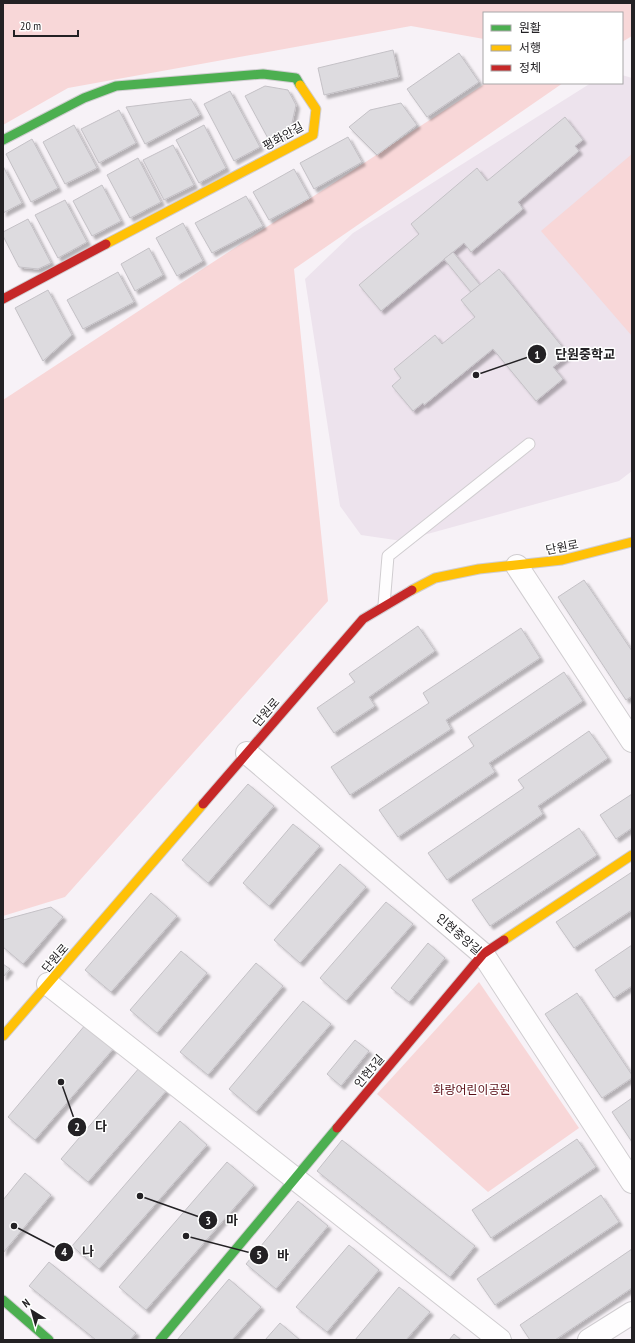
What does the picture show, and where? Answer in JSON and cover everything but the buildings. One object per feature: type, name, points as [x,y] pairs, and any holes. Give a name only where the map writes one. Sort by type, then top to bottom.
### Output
[{"type":"street","name":"평화안길","points":[[3,140],[84,98],[116,86],[263,74],[296,78],[316,109],[313,135],[3,299]]},
{"type":"street","name":"단원로","points":[[3,1036],[363,618],[435,578],[479,569],[562,560],[632,542]]},
{"type":"street","points":[[517,566],[632,741]]},
{"type":"street","name":"인현중앙길","points":[[247,753],[483,954],[632,1182]]},
{"type":"street","name":"인현3길","points":[[160,1340],[483,954],[632,855]]},
{"type":"street","points":[[48,984],[500,1340]]},
{"type":"street","points":[[3,1300],[49,1340]]},
{"type":"street","points":[[589,1340],[632,1313]]},
{"type":"lane","points":[[384,605],[388,556],[529,444]]},
{"type":"shaded area","points":[[623,75],[632,78],[632,471],[619,481],[402,541],[361,535],[340,506],[305,279],[353,233],[589,84],[623,84]]},
{"type":"green space","points":[[3,3],[632,3],[632,36],[623,41],[623,12],[483,12],[483,39],[411,26],[68,88],[3,125]]},
{"type":"green space","points":[[484,84],[562,84],[294,269],[328,601],[65,897],[3,916],[3,400]]},
{"type":"green space","points":[[632,154],[632,336],[541,231]]},
{"type":"green space","name":"화랑어린이공원","points":[[479,982],[579,1128],[488,1192],[377,1094]]},
{"type":"traffic: fast","points":[[3,140],[84,98],[116,86],[263,74],[296,78],[300,85]]},
{"type":"traffic: fast","points":[[160,1340],[337,1128]]},
{"type":"traffic: fast","points":[[3,1300],[49,1340]]},
{"type":"traffic: slow","points":[[106,244],[313,135],[316,109],[300,85]]},
{"type":"traffic: slow","points":[[412,590],[435,578],[479,569],[562,560],[632,542]]},
{"type":"traffic: slow","points":[[3,1036],[203,804]]},
{"type":"traffic: slow","points":[[504,940],[632,855]]},
{"type":"traffic: jam","points":[[3,299],[106,244]]},
{"type":"traffic: jam","points":[[203,804],[363,619],[412,590]]},
{"type":"traffic: jam","points":[[337,1128],[483,954],[504,940]]},
{"type":"place","name":"단원중학교","points":[[476,375]]},
{"type":"place","name":"다","points":[[61,1082]]},
{"type":"place","name":"마","points":[[140,1196]]},
{"type":"place","name":"나","points":[[14,1226]]},
{"type":"place","name":"바","points":[[186,1236]]}]
